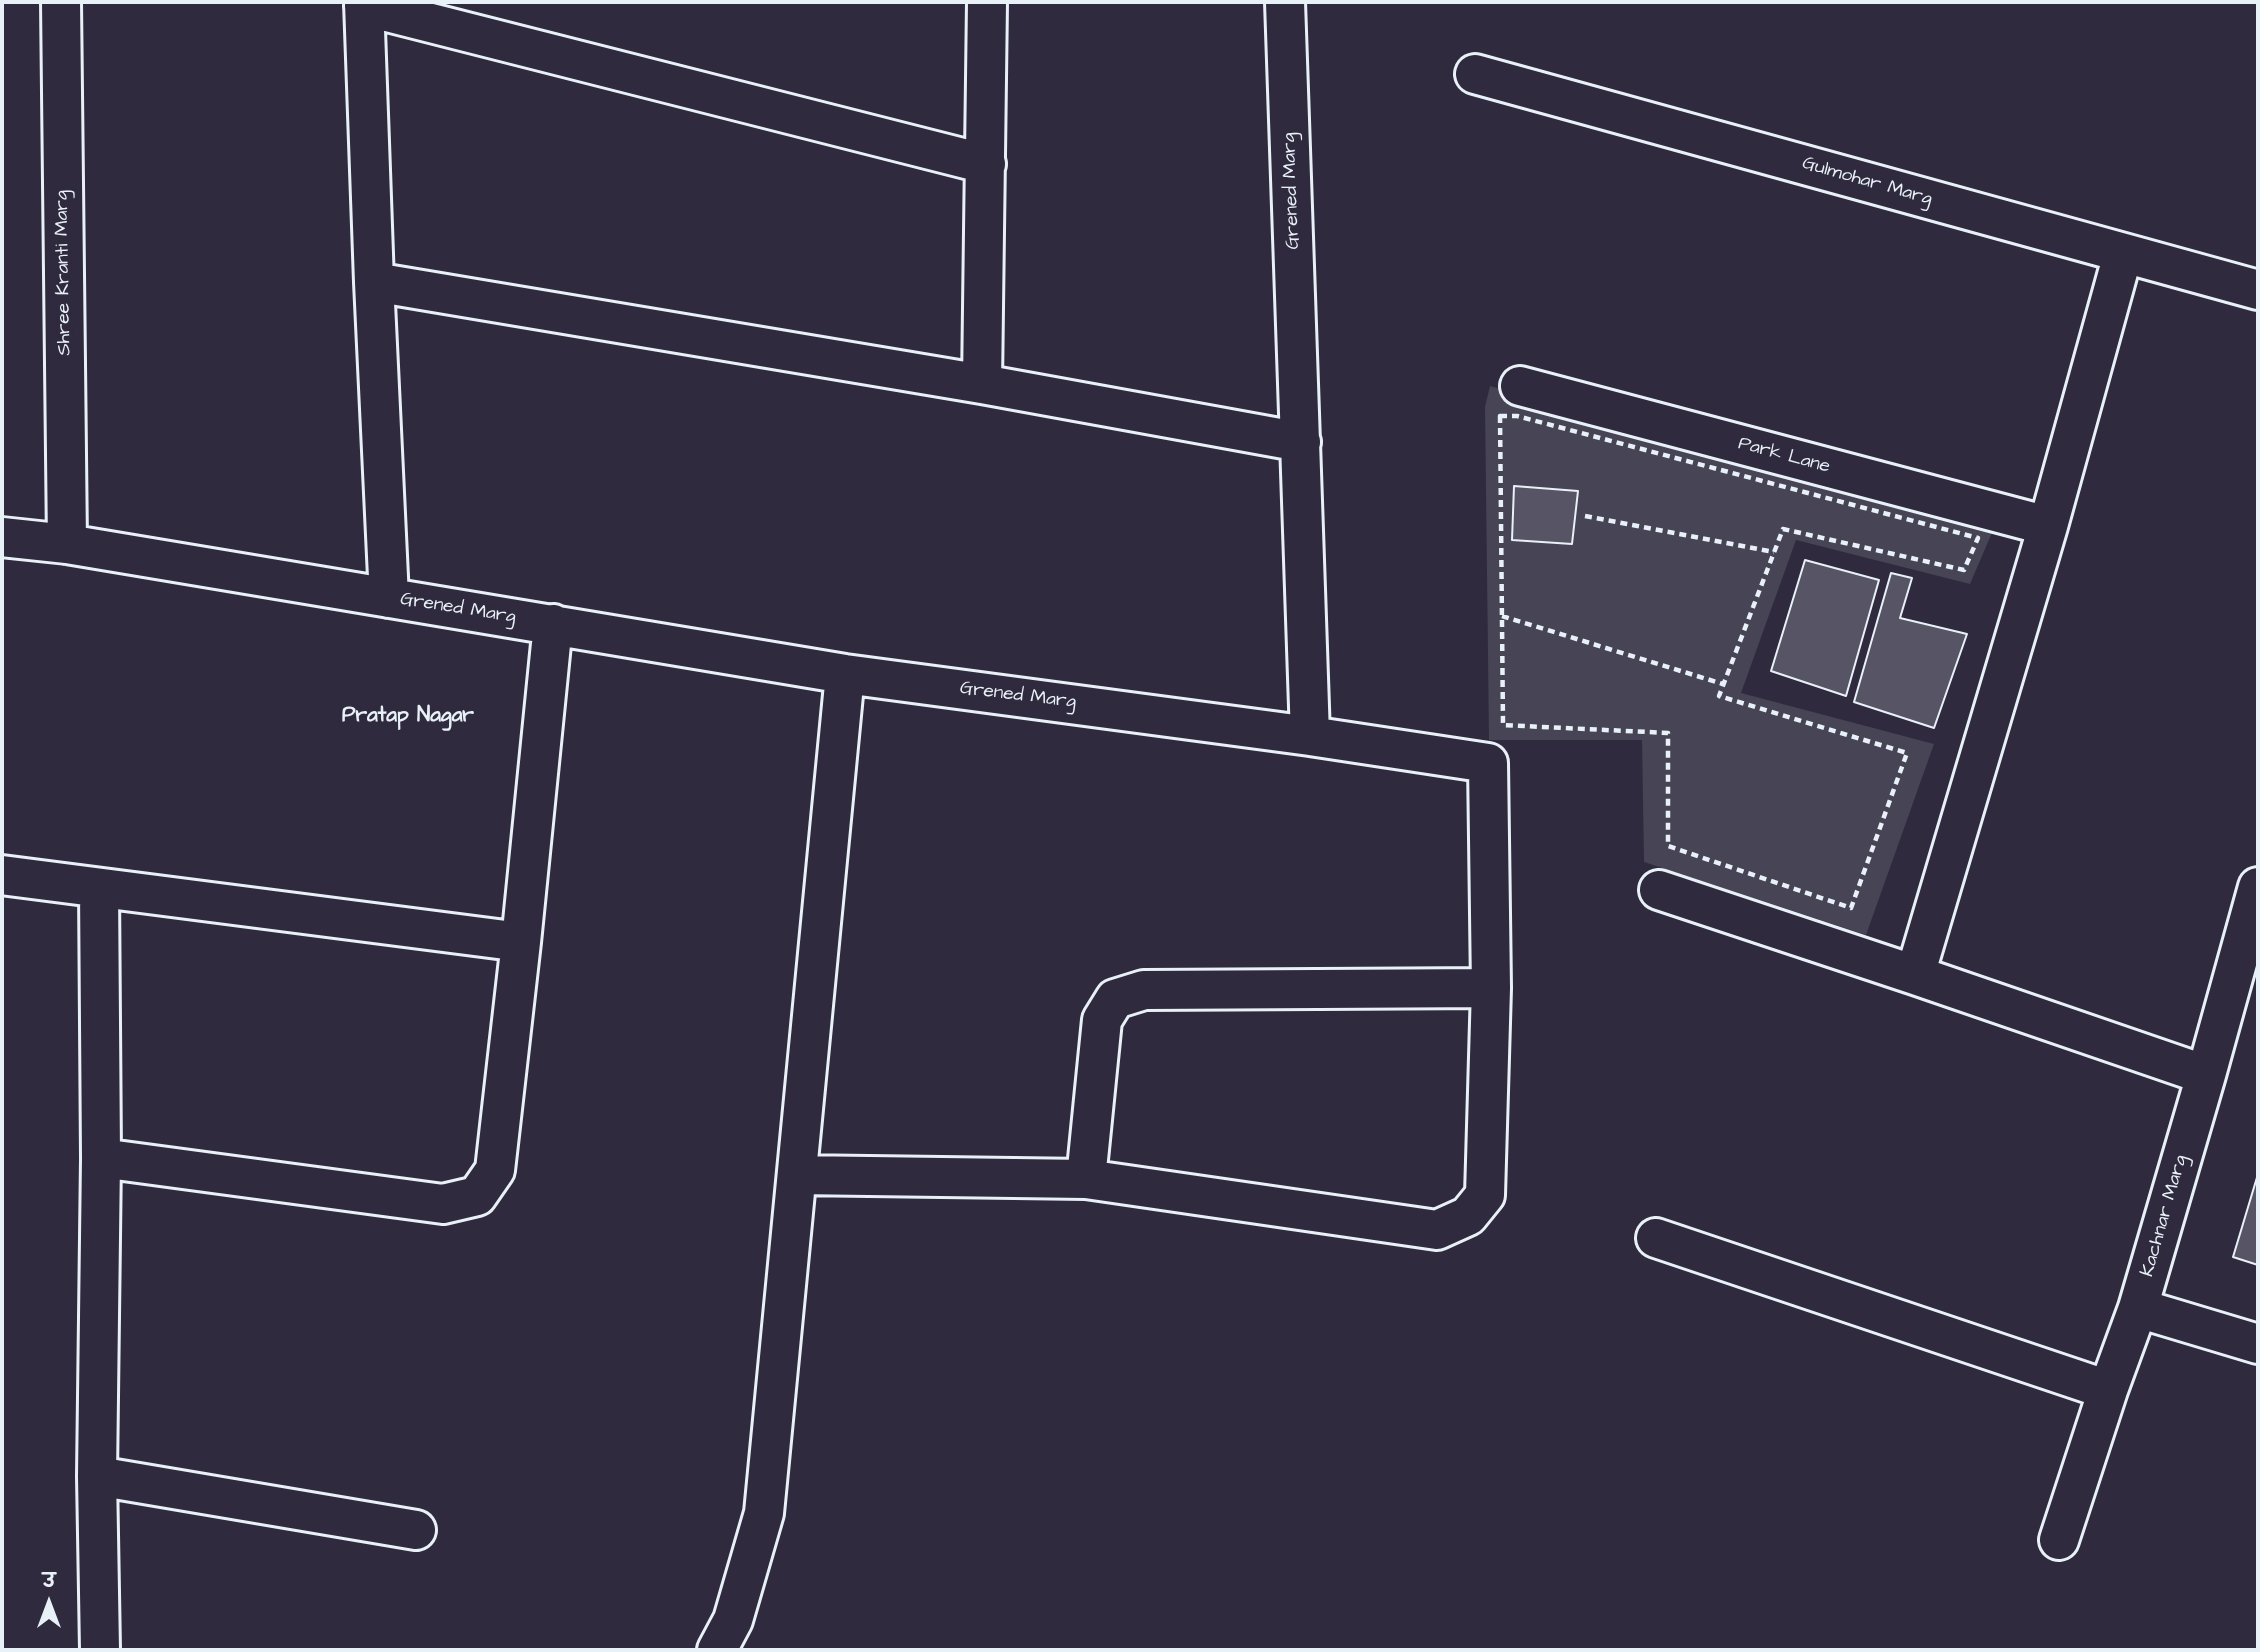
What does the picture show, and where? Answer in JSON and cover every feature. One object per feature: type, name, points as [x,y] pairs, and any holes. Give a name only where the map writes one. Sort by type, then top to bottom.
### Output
[{"type":"street","name":"Shree Kranti Marg","points":[[61,2],[67,544]]},
{"type":"street","points":[[982,384],[987,2]]},
{"type":"street","name":"Grened Marg","points":[[2,537],[67,544],[845,674],[1310,736],[1285,2]]},
{"type":"street","points":[[389,598],[364,4],[986,164]]},
{"type":"street","name":"Gulmohar Marg","points":[[1475,74],[2258,290]]},
{"type":"street","points":[[1915,975],[2048,526],[2123,254]]},
{"type":"street","points":[[374,282],[982,384],[1301,442]]},
{"type":"street","name":"Park Lane","points":[[1520,386],[2048,526]]},
{"type":"street","points":[[101,1158],[443,1204],[477,1196],[495,1170],[522,942],[553,624]]},
{"type":"street","points":[[717,1650],[733,1620],[764,1513],[845,674]]},
{"type":"street","points":[[797,1175],[1086,1179],[1437,1230],[1468,1216],[1486,1195],[1491,988],[1488,763],[1310,736]]},
{"type":"street","points":[[2,875],[522,942]]},
{"type":"street","name":"Kachnar Marg","points":[[2059,1540],[2138,1308],[2258,887]]},
{"type":"street","points":[[99,888],[101,1158],[97,1476],[100,1650]]},
{"type":"street","points":[[1659,890],[2206,1075]]},
{"type":"street","points":[[1086,1179],[1102,1020],[1115,999],[1144,990],[1491,988]]},
{"type":"street","points":[[1656,1238],[2108,1390]]},
{"type":"street","points":[[2138,1308],[2258,1344]]},
{"type":"street","points":[[97,1476],[416,1530]]},
{"type":"path","points":[[1500,416],[1517,416],[1978,538],[1964,570],[1783,529],[1718,696],[1907,753],[1851,908],[1668,846],[1668,733],[1503,725],[1502,616],[1500,416]]},
{"type":"path","points":[[1585,516],[1774,552]]},
{"type":"path","points":[[1502,616],[1723,684]]},
{"type":"shaded area","points":[[1490,386],[1994,528],[1970,584],[1796,540],[1741,693],[1934,744],[1866,935],[1644,862],[1642,740],[1489,740],[1485,407]]},
{"type":"building","points":[[1514,486],[1578,491],[1572,544],[1512,540]]},
{"type":"building","points":[[1805,560],[1879,580],[1846,696],[1771,671]]},
{"type":"building","points":[[1891,573],[1912,578],[1900,618],[1967,634],[1934,728],[1854,702]]},
{"type":"building","points":[[2258,1174],[2258,1265],[2233,1257]]},
{"type":"district","name":"Pratap Nagar","points":[[408,717]]}]
